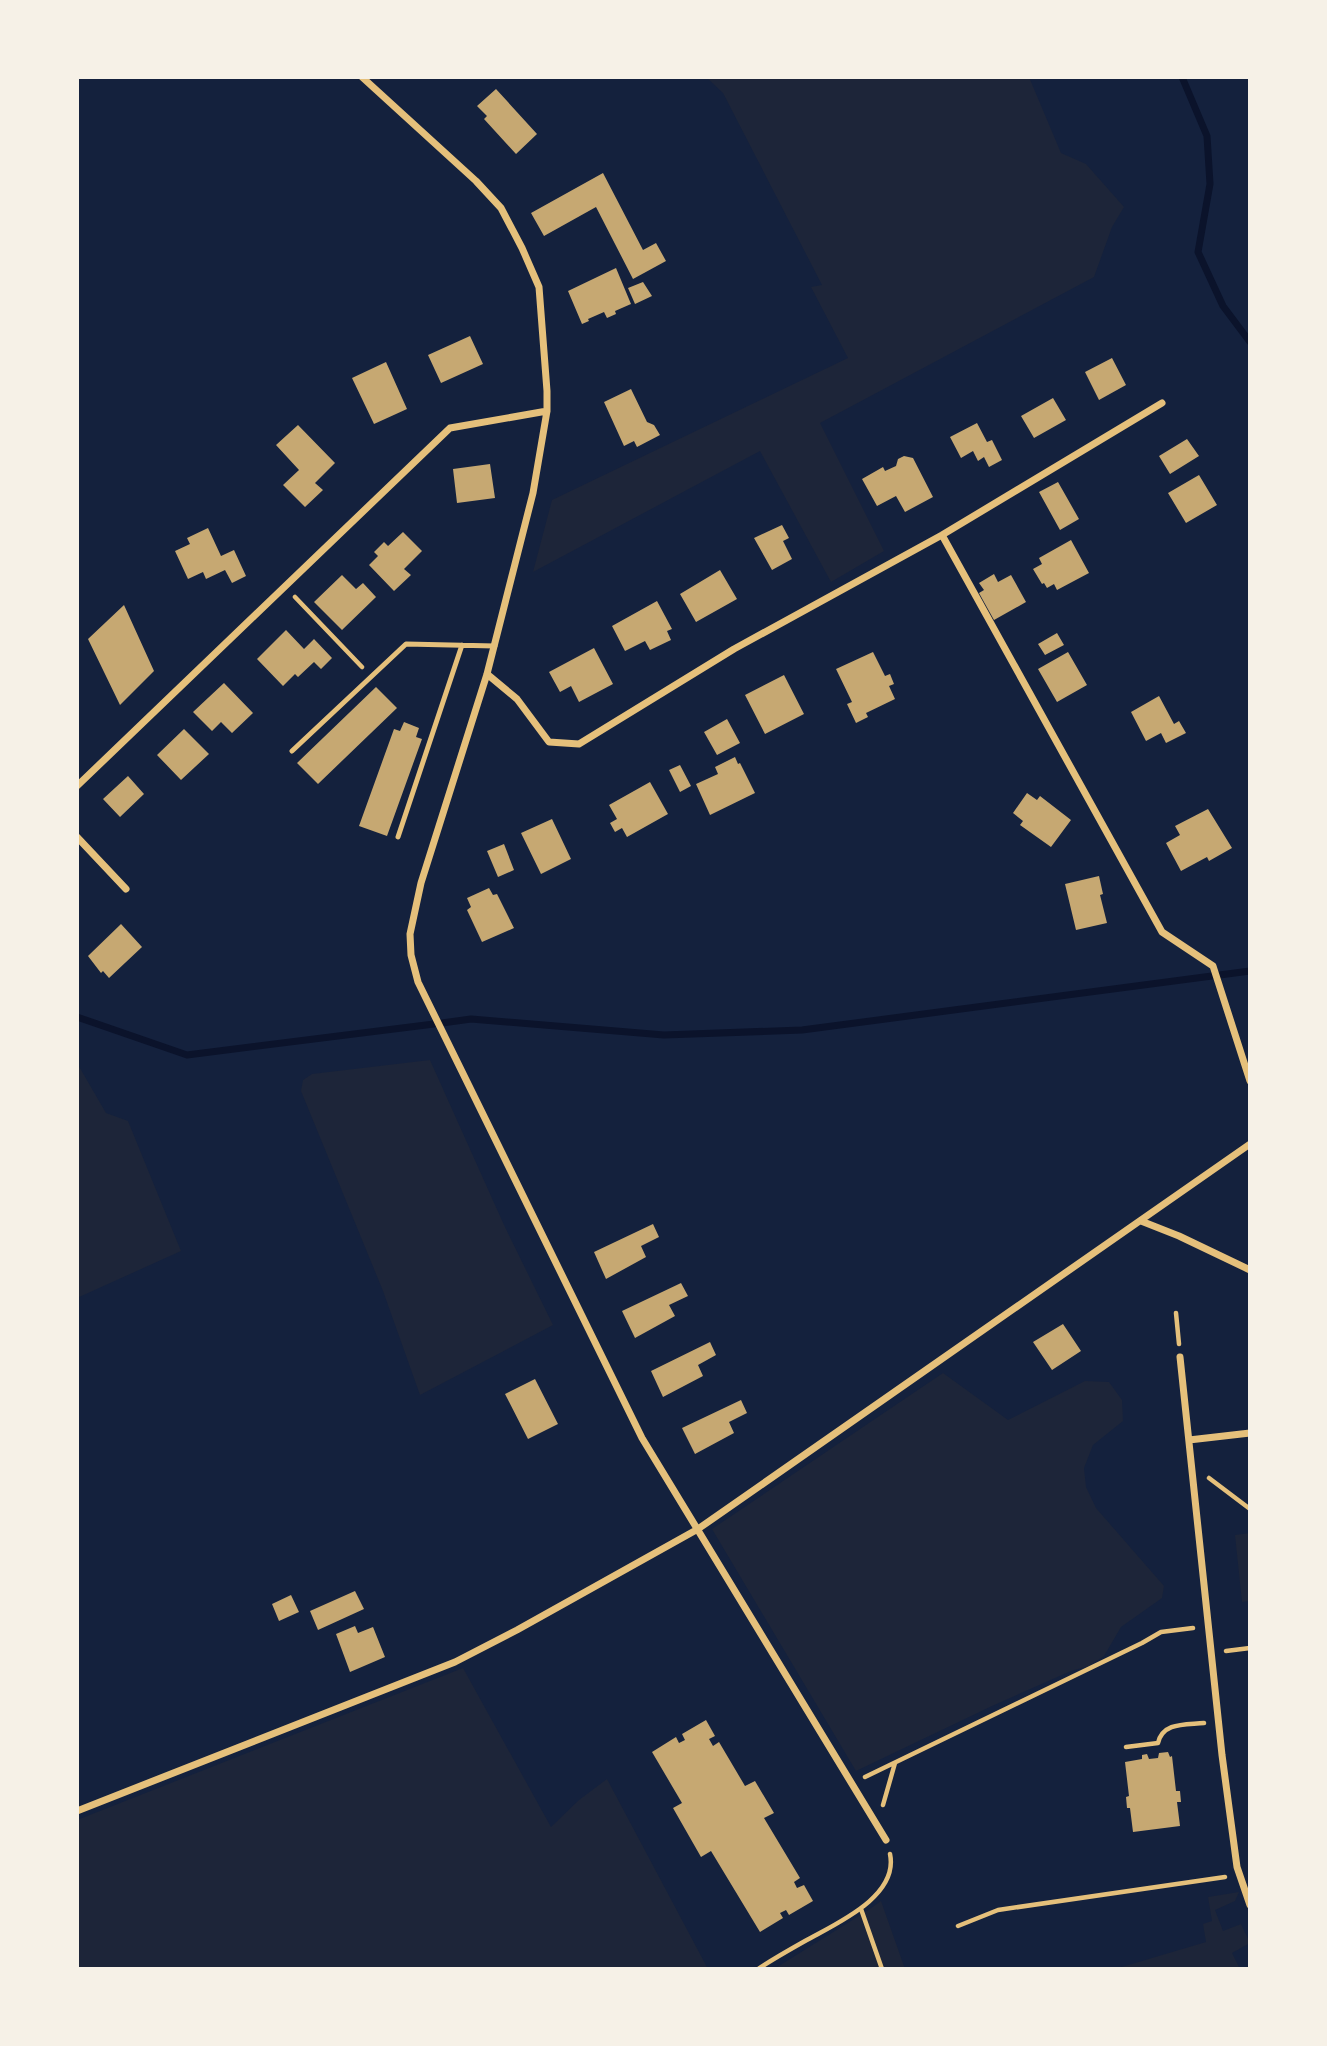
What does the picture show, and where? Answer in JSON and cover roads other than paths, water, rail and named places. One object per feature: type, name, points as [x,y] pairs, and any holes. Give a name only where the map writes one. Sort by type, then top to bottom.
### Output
[{"type":"street","points":[[362,77],[476,181],[501,208],[539,286],[547,411],[533,493],[495,646],[421,883],[410,934],[411,955],[418,982],[642,1438],[887,1840]]},
{"type":"street","points":[[487,674],[517,699],[549,742],[579,744],[734,649],[942,535],[1162,403]]},
{"type":"street","points":[[77,786],[450,428],[547,411]]},
{"type":"street","points":[[942,535],[1162,932],[1213,966],[1250,1082]]},
{"type":"street","points":[[77,837],[127,889]]},
{"type":"street","points":[[77,1811],[455,1661],[517,1630],[698,1529],[1250,1144]]},
{"type":"street","points":[[1141,1221],[1250,1270]]},
{"type":"street","points":[[1180,1357],[1219,1721],[1240,1875],[1250,1905]]},
{"type":"street","points":[[1189,1440],[1250,1433]]},
{"type":"lane","points":[[292,751],[406,643],[495,646]]},
{"type":"lane","points":[[398,837],[462,645]]},
{"type":"waterway","points":[[1182,77],[1207,136],[1210,184],[1198,252],[1223,306],[1250,342]]},
{"type":"waterway","points":[[442,1023],[471,1019],[664,1035],[802,1030],[1250,971]]},
{"type":"waterway","points":[[77,1017],[187,1055],[434,1024]]}]
